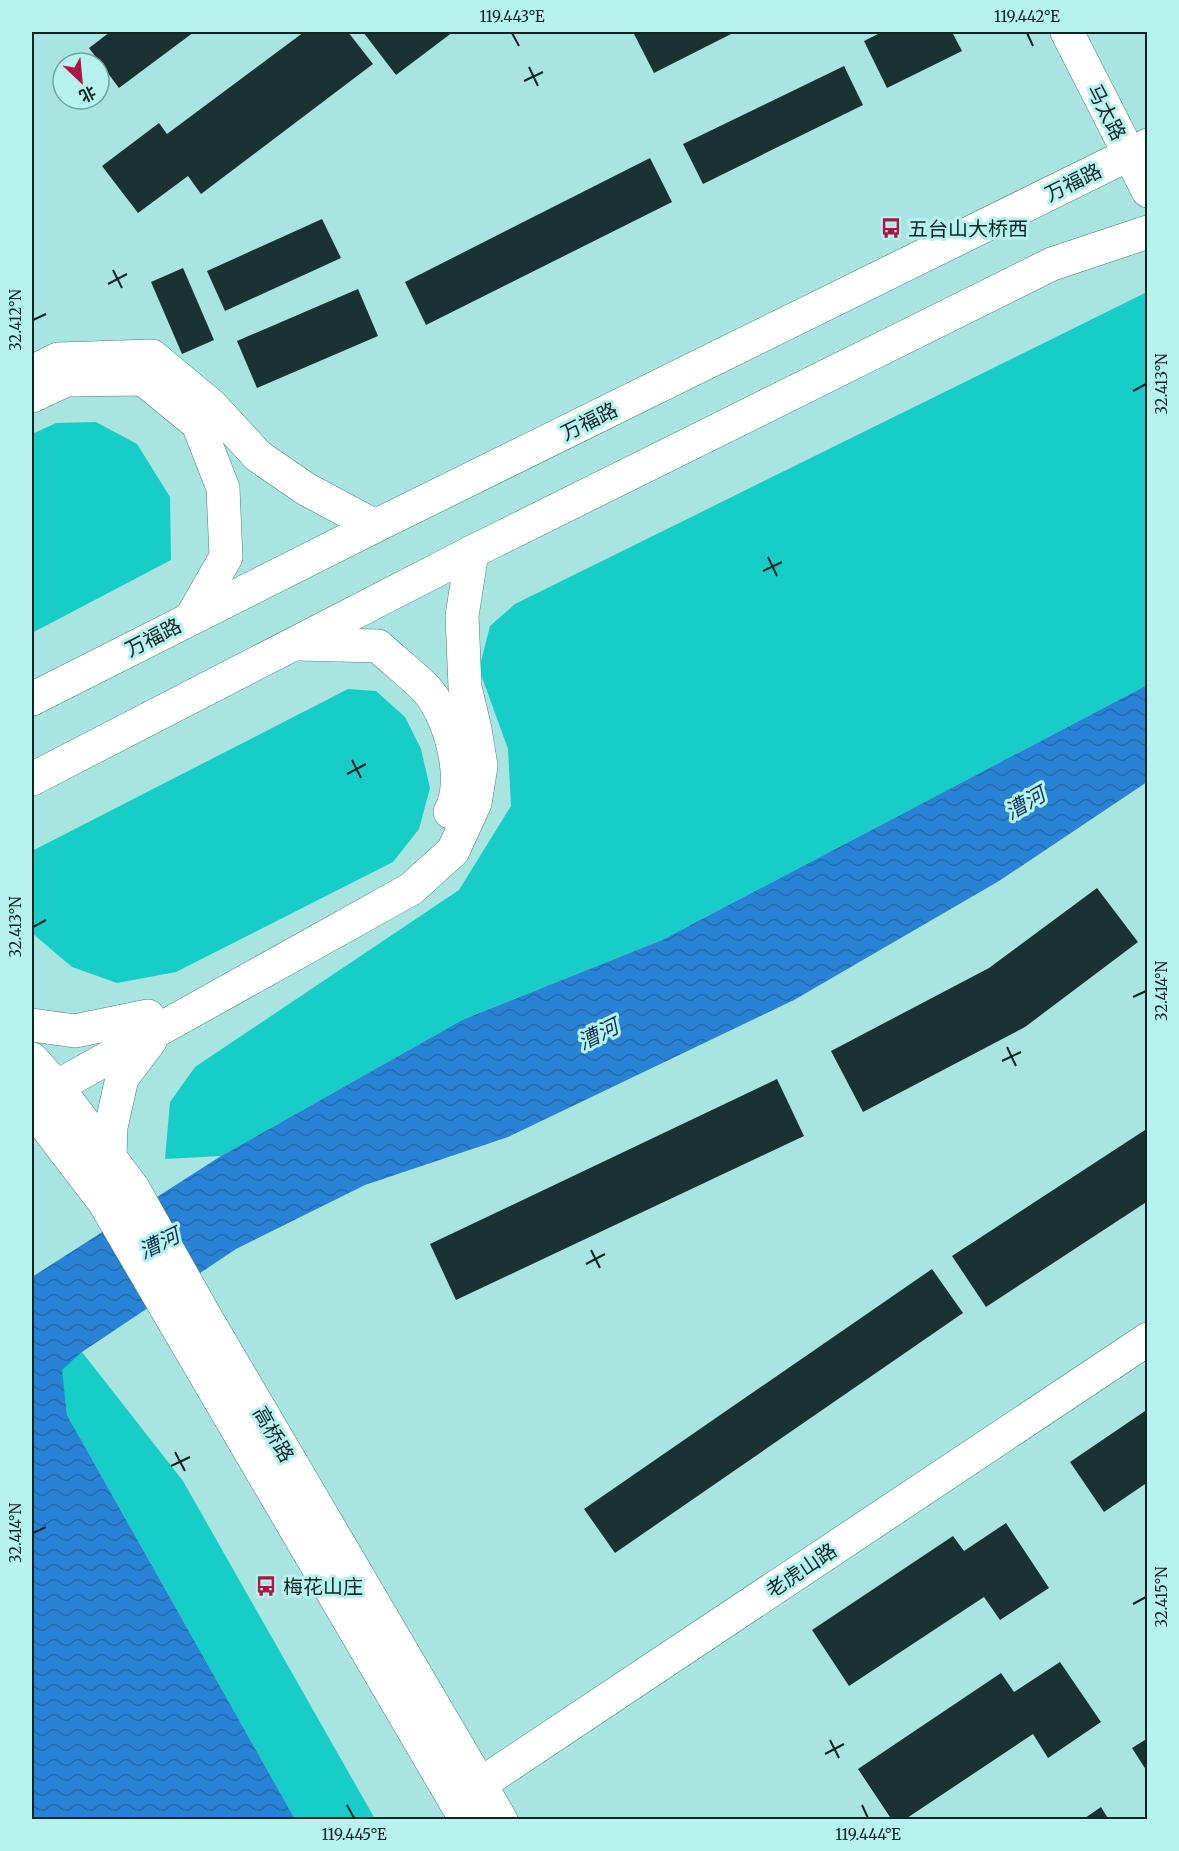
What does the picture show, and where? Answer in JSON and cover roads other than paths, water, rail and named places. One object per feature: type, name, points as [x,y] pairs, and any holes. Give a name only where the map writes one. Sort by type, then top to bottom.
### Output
[{"type":"main road","name":"马太路","points":[[1067,32],[1138,150],[1148,191]]},
{"type":"main road","name":"万福路","points":[[32,699],[375,526],[1138,150]]},
{"type":"main road","points":[[32,779],[472,552],[1052,264],[1148,232]]},
{"type":"main road","points":[[32,372],[58,359],[152,356],[211,405],[258,456],[306,489],[375,526]]},
{"type":"main road","points":[[32,396],[66,380],[144,379],[198,424],[223,488],[226,557],[191,618]]},
{"type":"main road","points":[[39,1080],[411,889],[453,852],[475,803],[481,766],[464,675],[462,616],[472,552]]},
{"type":"main road","points":[[32,1025],[75,1031],[153,1023],[400,874],[433,842],[455,804],[457,768],[449,730],[428,691],[378,646],[297,644]]},
{"type":"main road","points":[[110,1157],[111,1126],[122,1078],[153,1023]]},
{"type":"main road","name":"高桥路","points":[[39,1080],[110,1157],[118,1195]]},
{"type":"main road","name":"高桥路","points":[[32,1108],[118,1195],[467,1801],[501,1820]]},
{"type":"main road","name":"老虎山路","points":[[467,1801],[1148,1339]]},
{"type":"water","name":"漕河","points":[[1147,685],[1147,782],[999,881],[794,1000],[508,1137],[365,1185],[236,1249],[82,1352],[62,1370],[67,1415],[295,1819],[32,1820],[32,1277],[221,1156],[462,1020],[662,940]]},
{"type":"place","name":"五台山大桥西","points":[[891,228]]},
{"type":"place","name":"梅花山庄","points":[[266,1586]]}]
